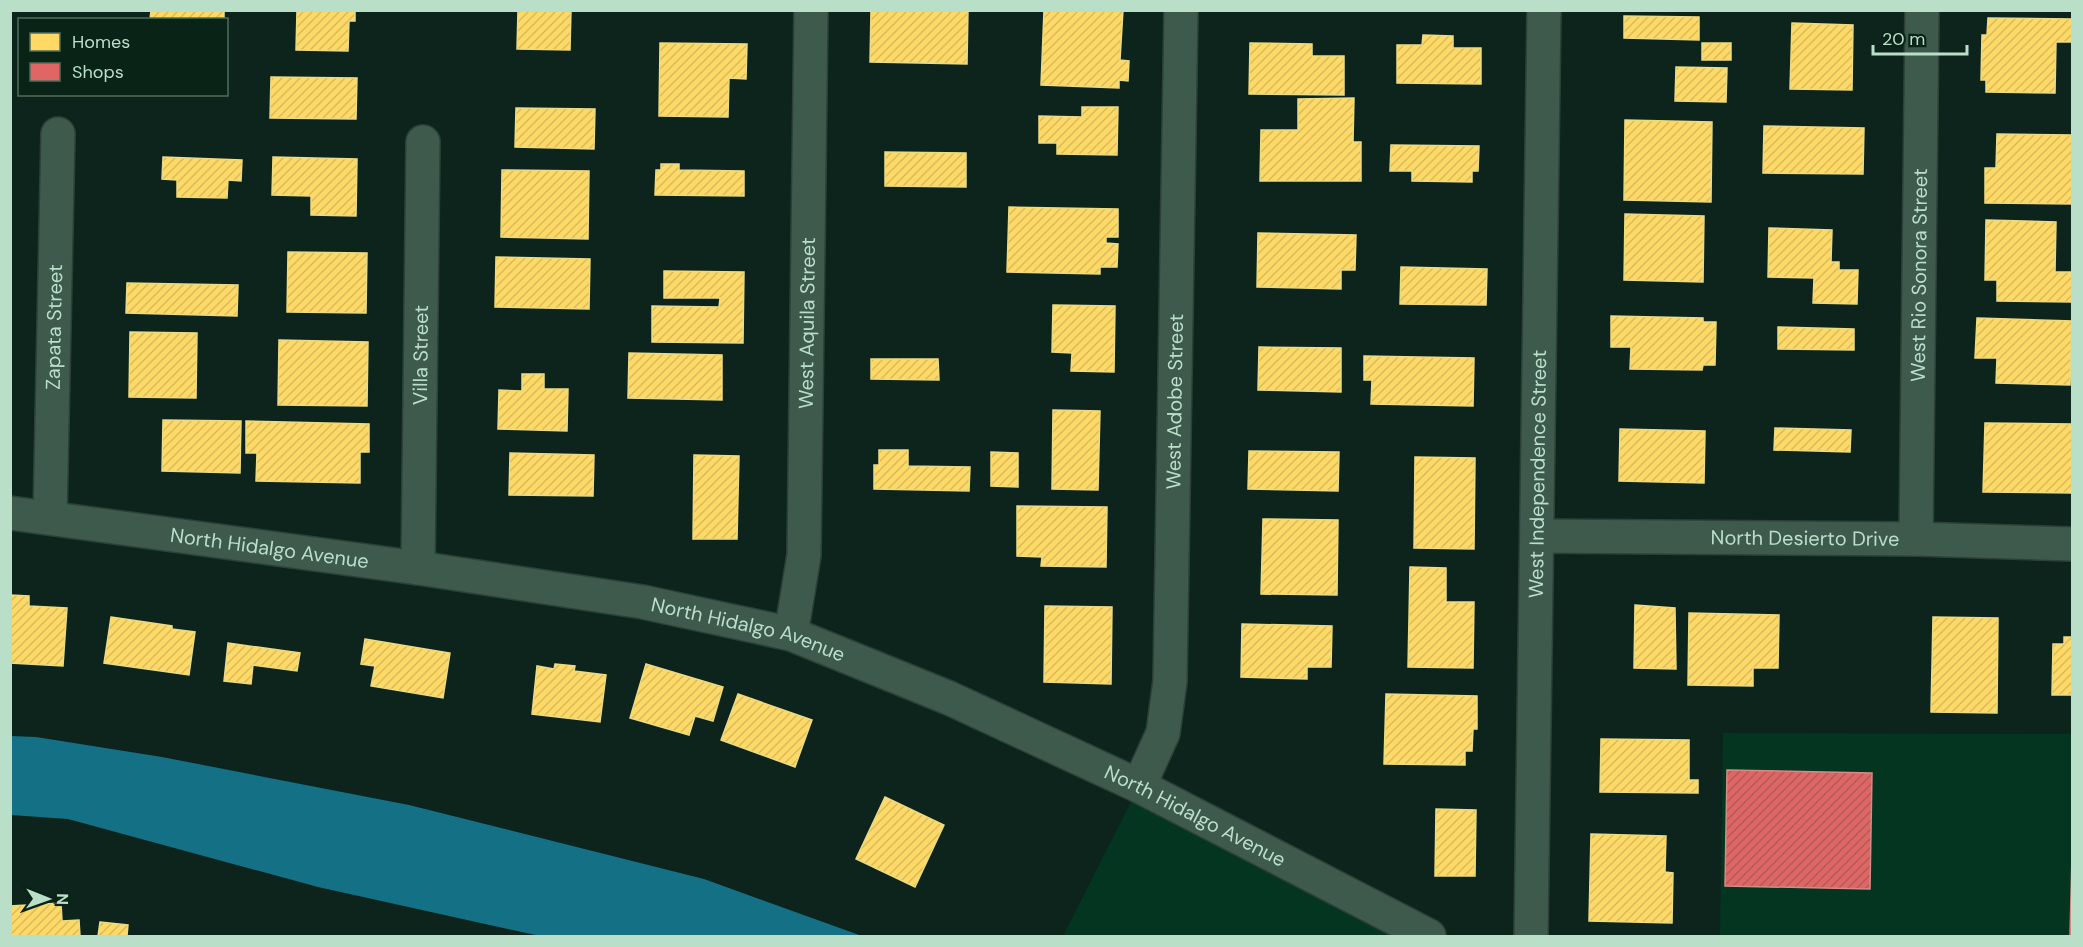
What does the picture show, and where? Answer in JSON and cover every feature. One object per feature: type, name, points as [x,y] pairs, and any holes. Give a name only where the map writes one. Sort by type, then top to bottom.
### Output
[{"type":"street","name":"West Aquila Street","points":[[791,634],[804,555],[811,10]]},
{"type":"street","name":"West Adobe Street","points":[[1139,786],[1163,733],[1170,681],[1181,10]]},
{"type":"street","name":"West Independence Street","points":[[1531,936],[1544,10]]},
{"type":"street","name":"West Rio Sonora Street","points":[[1916,539],[1922,10]]},
{"type":"street","name":"Zapata Street","points":[[50,517],[58,134]]},
{"type":"street","name":"Villa Street","points":[[418,568],[423,142]]},
{"type":"street","name":"North Hidalgo Avenue","points":[[10,513],[418,568],[643,602],[791,634],[949,698],[1139,786],[1429,936]]},
{"type":"street","name":"North Desierto Drive","points":[[1538,536],[1916,539],[2073,544]]},
{"type":"shaded area","points":[[1723,733],[2072,734],[2072,936],[1720,936]]},
{"type":"shaded area","points":[[1139,786],[1429,936],[1063,936]]},
{"type":"water","points":[[11,736],[36,737],[162,757],[409,805],[704,879],[862,936],[540,936],[318,887],[68,819],[11,815]]},
{"type":"building: Homes","points":[[151,10],[224,10],[224,18],[150,18]]},
{"type":"building: Homes","points":[[297,10],[355,10],[355,21],[349,21],[348,51],[296,50]]},
{"type":"building: Homes","points":[[518,10],[571,10],[570,50],[517,49]]},
{"type":"building: Homes","points":[[871,10],[968,10],[967,64],[870,62]]},
{"type":"building: Homes","points":[[1044,10],[1123,10],[1120,60],[1129,61],[1128,81],[1119,80],[1119,88],[1041,85]]},
{"type":"building: Homes","points":[[1624,16],[1699,17],[1699,40],[1624,38]]},
{"type":"building: Homes","points":[[1988,18],[2072,19],[2072,42],[2056,42],[2055,93],[1986,92],[1986,80],[1981,80],[1982,35],[1987,35]]},
{"type":"building: Homes","points":[[1792,23],[1853,25],[1852,90],[1790,89]]},
{"type":"building: Homes","points":[[1423,35],[1453,36],[1453,48],[1481,48],[1481,84],[1397,83],[1397,45],[1422,45]]},
{"type":"building: Homes","points":[[660,43],[747,44],[746,79],[729,78],[728,117],[659,116]]},
{"type":"building: Homes","points":[[1250,43],[1312,44],[1312,56],[1344,56],[1344,95],[1249,94]]},
{"type":"building: Homes","points":[[1702,43],[1731,43],[1731,60],[1702,60]]},
{"type":"building: Homes","points":[[1676,67],[1727,68],[1726,102],[1675,101]]},
{"type":"building: Homes","points":[[271,77],[357,78],[356,119],[270,118]]},
{"type":"building: Homes","points":[[1354,98],[1353,142],[1361,142],[1361,181],[1260,181],[1261,130],[1298,130],[1298,99]]},
{"type":"building: Homes","points":[[1082,107],[1118,107],[1117,155],[1057,154],[1057,143],[1039,143],[1039,116],[1082,117]]},
{"type":"building: Homes","points":[[516,108],[595,109],[594,149],[515,147]]},
{"type":"building: Homes","points":[[1625,120],[1712,122],[1711,202],[1624,200]]},
{"type":"building: Homes","points":[[1764,126],[1864,128],[1863,174],[1763,173]]},
{"type":"building: Homes","points":[[1997,134],[2072,135],[2072,204],[1985,203],[1985,168],[1996,168]]},
{"type":"building: Homes","points":[[1391,145],[1479,146],[1478,171],[1472,171],[1472,182],[1412,181],[1412,171],[1390,171]]},
{"type":"building: Homes","points":[[885,152],[966,153],[966,187],[885,186]]},
{"type":"building: Homes","points":[[163,157],[242,160],[241,181],[228,180],[227,198],[177,197],[177,180],[162,179]]},
{"type":"building: Homes","points":[[273,157],[357,159],[356,216],[311,215],[311,196],[272,195]]},
{"type":"building: Homes","points":[[661,164],[679,164],[679,170],[744,171],[744,196],[655,195],[656,170],[661,170]]},
{"type":"building: Homes","points":[[502,170],[589,171],[588,239],[501,237]]},
{"type":"building: Homes","points":[[1009,207],[1118,209],[1118,237],[1106,237],[1106,243],[1118,244],[1117,267],[1100,267],[1100,274],[1007,272]]},
{"type":"building: Homes","points":[[1625,214],[1704,216],[1703,282],[1624,280]]},
{"type":"building: Homes","points":[[1986,220],[2056,222],[2055,272],[2072,272],[2072,302],[1997,301],[1997,280],[1985,280]]},
{"type":"building: Homes","points":[[1769,228],[1832,230],[1831,262],[1839,262],[1839,270],[1858,270],[1857,304],[1813,303],[1814,278],[1768,277]]},
{"type":"building: Homes","points":[[1258,233],[1356,235],[1355,270],[1341,270],[1341,289],[1257,287]]},
{"type":"building: Homes","points":[[288,252],[367,253],[366,313],[287,312]]},
{"type":"building: Homes","points":[[496,257],[590,259],[589,309],[495,307]]},
{"type":"building: Homes","points":[[1401,267],[1487,269],[1486,305],[1400,304]]},
{"type":"building: Homes","points":[[664,271],[744,272],[743,343],[652,342],[652,306],[719,307],[720,298],[664,298]]},
{"type":"building: Homes","points":[[127,283],[238,285],[237,316],[126,313]]},
{"type":"building: Homes","points":[[1053,305],[1115,306],[1114,372],[1071,371],[1072,353],[1052,352]]},
{"type":"building: Homes","points":[[1611,316],[1703,318],[1703,322],[1716,322],[1715,365],[1703,365],[1702,370],[1630,369],[1631,347],[1611,347]]},
{"type":"building: Homes","points":[[1977,318],[2072,321],[2070,385],[1996,383],[1997,358],[1975,358]]},
{"type":"building: Homes","points":[[1778,327],[1854,329],[1854,350],[1778,349]]},
{"type":"building: Homes","points":[[130,332],[197,333],[196,398],[129,397]]},
{"type":"building: Homes","points":[[279,340],[368,342],[367,406],[278,405]]},
{"type":"building: Homes","points":[[1259,347],[1341,348],[1341,392],[1258,390]]},
{"type":"building: Homes","points":[[629,353],[722,355],[722,400],[628,398]]},
{"type":"building: Homes","points":[[1364,356],[1474,358],[1473,406],[1371,404],[1372,380],[1364,380]]},
{"type":"building: Homes","points":[[871,359],[938,359],[939,380],[871,379]]},
{"type":"building: Homes","points":[[522,374],[544,374],[544,389],[568,389],[567,431],[498,429],[499,390],[522,391]]},
{"type":"building: Homes","points":[[1053,410],[1100,411],[1098,490],[1052,489]]},
{"type":"building: Homes","points":[[163,420],[241,421],[240,473],[162,471]]},
{"type":"building: Homes","points":[[246,421],[369,424],[369,452],[360,452],[360,483],[256,481],[257,453],[246,453]]},
{"type":"building: Homes","points":[[1985,423],[2072,424],[2072,493],[1983,492]]},
{"type":"building: Homes","points":[[1775,428],[1851,430],[1850,452],[1774,450]]},
{"type":"building: Homes","points":[[1620,429],[1705,431],[1704,483],[1619,481]]},
{"type":"building: Homes","points":[[879,450],[908,450],[908,466],[970,467],[969,491],[874,489],[874,465],[879,465]]},
{"type":"building: Homes","points":[[1249,451],[1339,452],[1338,491],[1248,489]]},
{"type":"building: Homes","points":[[991,452],[1018,453],[1018,487],[991,486]]},
{"type":"building: Homes","points":[[510,453],[594,455],[593,496],[509,495]]},
{"type":"building: Homes","points":[[694,455],[739,456],[737,539],[693,539]]},
{"type":"building: Homes","points":[[1415,457],[1475,458],[1474,549],[1414,548]]},
{"type":"building: Homes","points":[[1017,506],[1107,507],[1106,567],[1041,566],[1042,557],[1017,556]]},
{"type":"building: Homes","points":[[1263,519],[1338,520],[1337,595],[1261,594]]},
{"type":"building: Homes","points":[[1410,567],[1446,568],[1446,602],[1474,602],[1473,668],[1408,667]]},
{"type":"building: Homes","points":[[10,595],[29,596],[29,606],[67,608],[63,666],[10,663]]},
{"type":"building: Homes","points":[[1635,605],[1675,608],[1676,669],[1634,668]]},
{"type":"building: Homes","points":[[1045,606],[1112,607],[1111,684],[1044,682]]},
{"type":"building: Homes","points":[[1689,613],[1779,615],[1778,668],[1753,668],[1753,686],[1688,685]]},
{"type":"building: Homes","points":[[111,617],[172,626],[172,629],[195,632],[189,675],[104,663]]},
{"type":"building: Homes","points":[[1933,617],[1998,618],[1997,713],[1931,712]]},
{"type":"building: Homes","points":[[1242,624],[1332,626],[1331,667],[1307,667],[1307,679],[1241,677]]},
{"type":"building: Homes","points":[[2064,637],[2072,637],[2072,695],[2052,695],[2053,644],[2064,644]]},
{"type":"building: Homes","points":[[365,639],[450,653],[443,698],[371,686],[375,666],[361,664]]},
{"type":"building: Homes","points":[[228,643],[300,653],[297,671],[253,665],[251,684],[224,681]]},
{"type":"building: Homes","points":[[555,664],[575,666],[574,671],[606,675],[600,722],[532,714],[537,666],[554,669]]},
{"type":"building: Homes","points":[[646,664],[723,687],[713,721],[695,716],[689,735],[630,718]]},
{"type":"building: Homes","points":[[738,694],[812,720],[795,767],[721,740]]},
{"type":"building: Homes","points":[[1386,694],[1477,696],[1477,729],[1473,729],[1472,751],[1465,751],[1465,765],[1384,764]]},
{"type":"building: Homes","points":[[1601,739],[1689,740],[1689,780],[1698,780],[1698,793],[1600,792]]},
{"type":"building: Homes","points":[[885,797],[944,825],[915,887],[856,859]]},
{"type":"building: Homes","points":[[1436,809],[1476,810],[1475,876],[1435,876]]},
{"type":"building: Homes","points":[[1591,834],[1666,836],[1665,872],[1673,873],[1672,923],[1589,921]]},
{"type":"building: Homes","points":[[61,903],[62,921],[79,920],[80,936],[11,936],[10,906]]},
{"type":"building: Homes","points":[[100,922],[128,925],[127,936],[98,936]]},
{"type":"building: Shops","points":[[1727,770],[1872,773],[1870,889],[1725,886]]},
{"type":"building: Shops","points":[[2072,855],[2072,936],[2070,936]]}]
